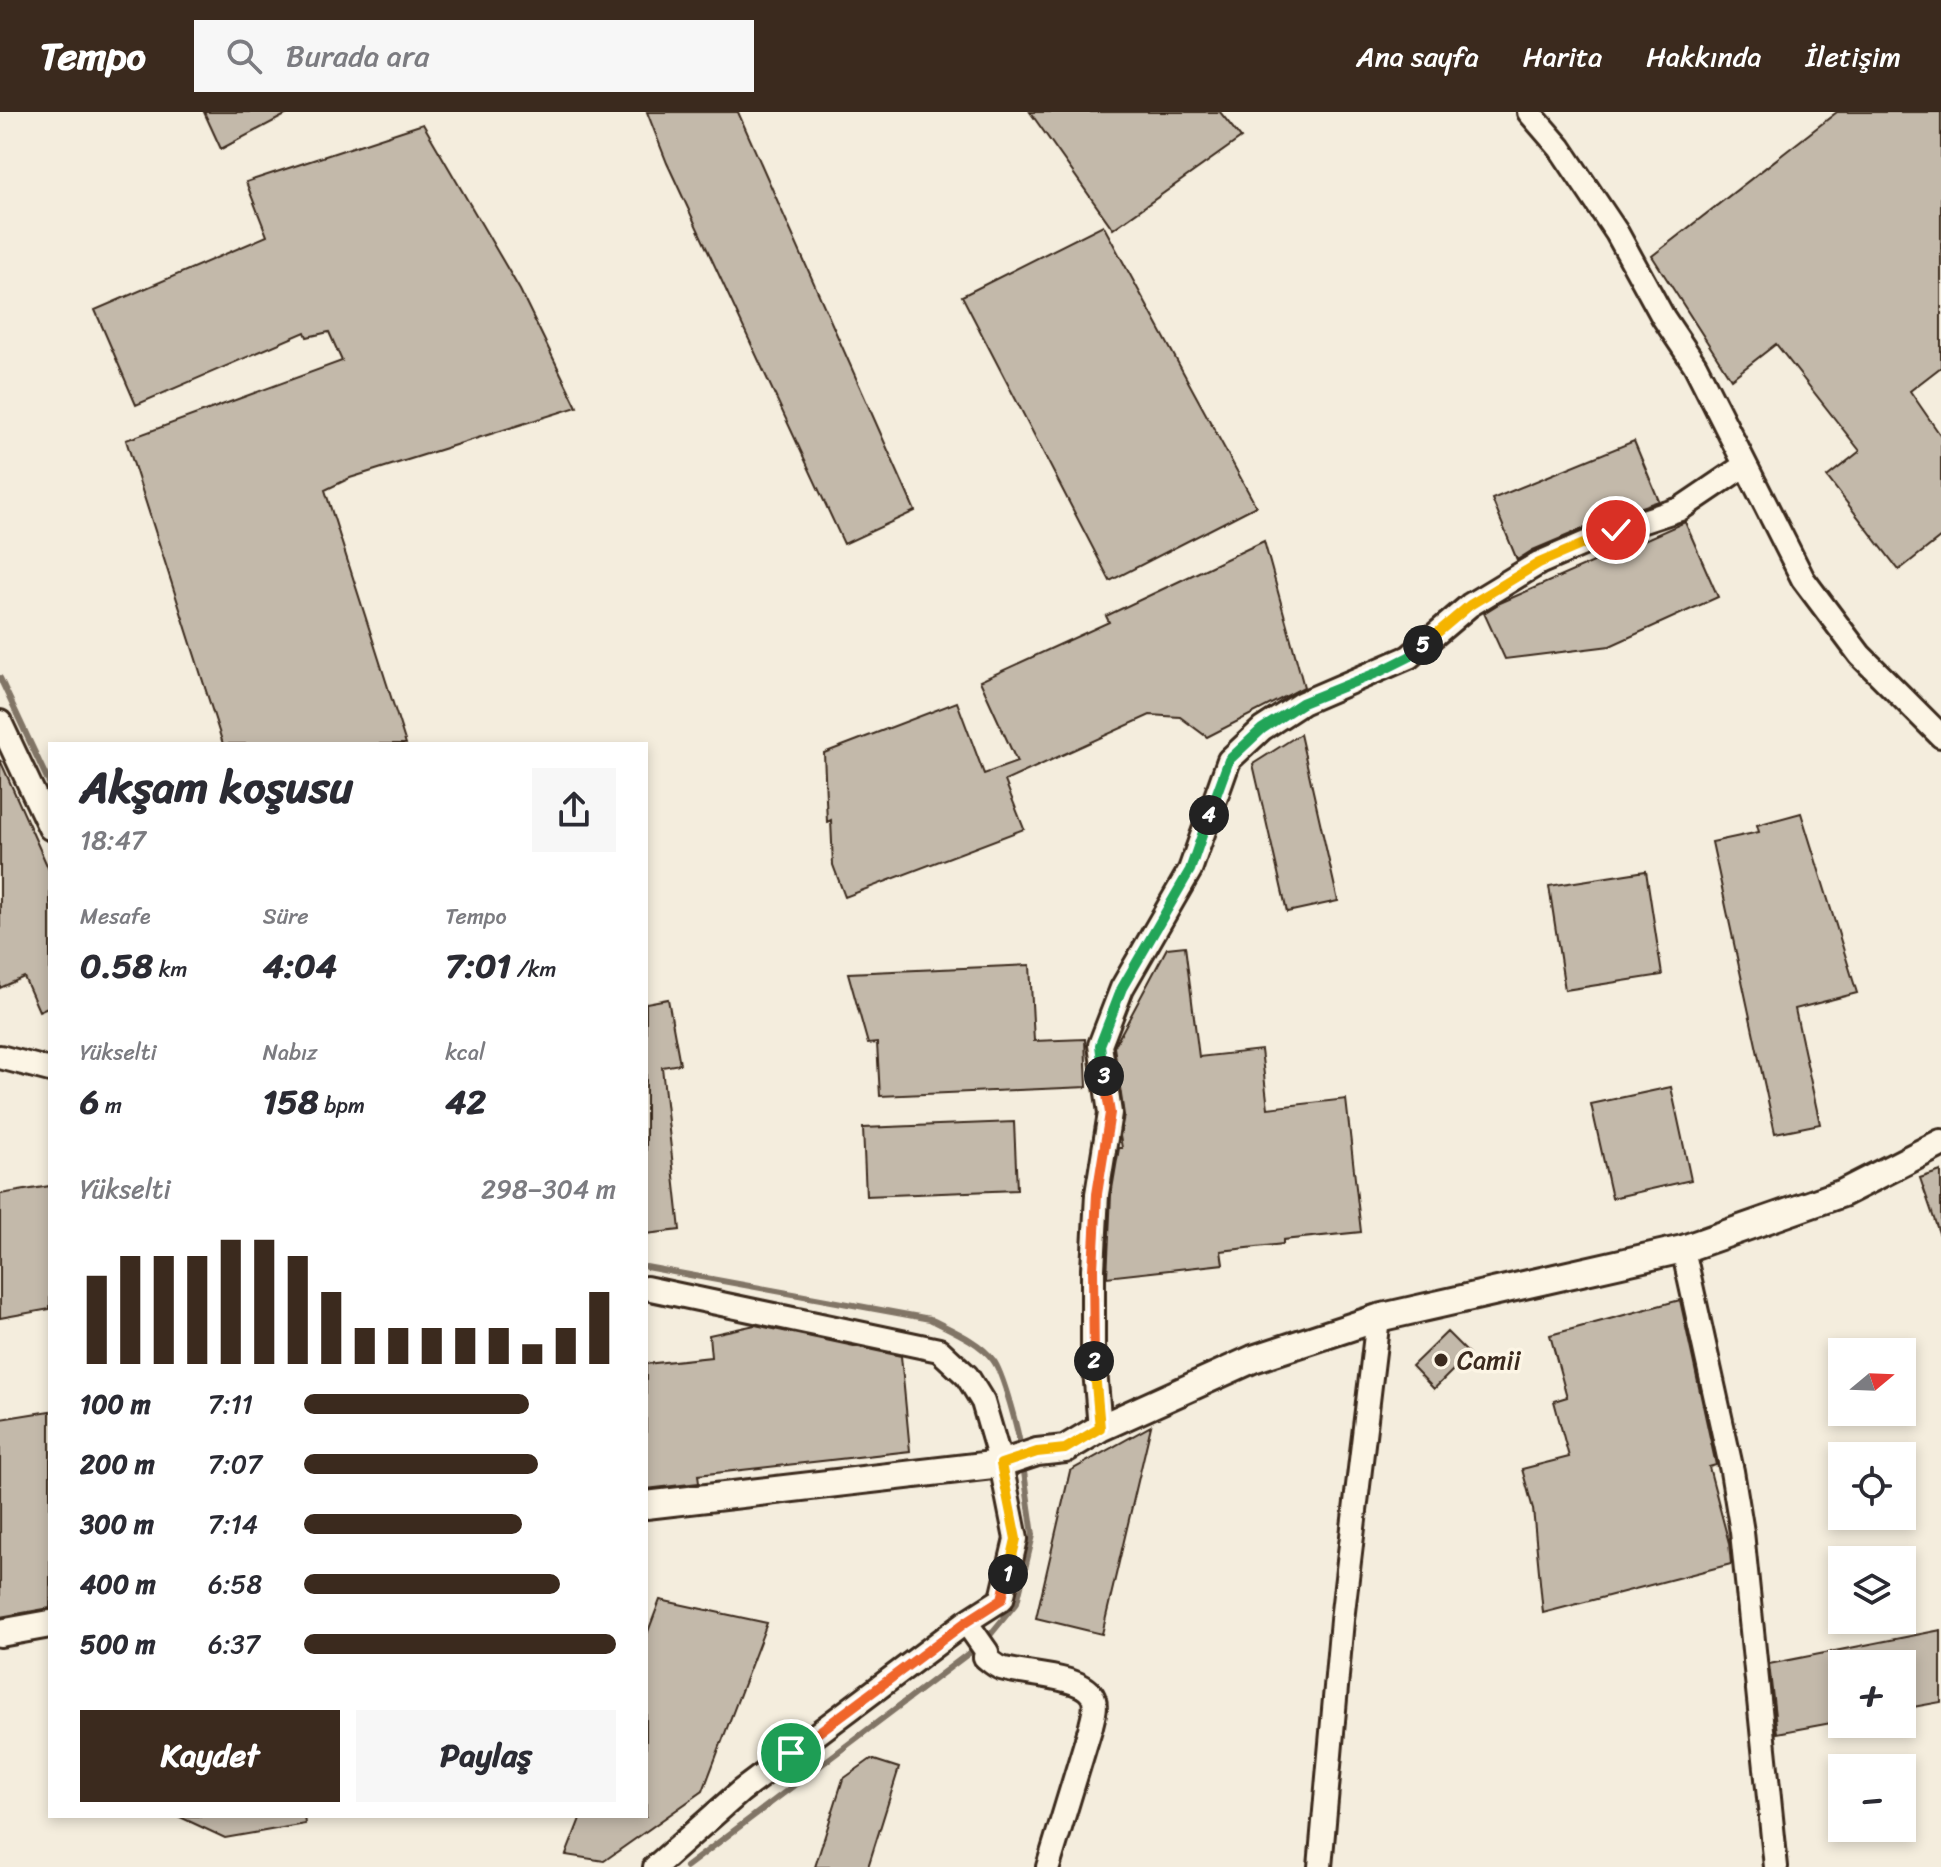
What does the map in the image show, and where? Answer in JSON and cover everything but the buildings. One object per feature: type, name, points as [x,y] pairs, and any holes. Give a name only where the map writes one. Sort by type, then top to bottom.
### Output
[{"type":"street","points":[[1529,112],[1560,148],[1617,233],[1663,317],[1695,365],[1803,579],[1860,655],[1941,736]]},
{"type":"street","points":[[1100,1428],[1093,1347],[1093,1269],[1097,1194],[1110,1113],[1100,1045],[1122,988],[1190,870],[1229,760],[1262,729],[1302,703],[1409,657],[1470,605],[1539,563],[1616,530],[1680,509],[1745,465]]},
{"type":"street","points":[[0,722],[48,824]]},
{"type":"street","points":[[0,1057],[48,1069]]},
{"type":"street","points":[[648,1505],[1006,1462],[1037,1452],[1065,1449],[1100,1428],[1253,1359],[1378,1318],[1683,1249],[1843,1193],[1941,1143]]},
{"type":"street","points":[[1683,1249],[1732,1471],[1742,1532],[1776,1867]]},
{"type":"street","points":[[648,1288],[939,1350],[967,1376],[983,1402],[1006,1462],[1016,1539],[1002,1599],[976,1636],[741,1791],[655,1867]]},
{"type":"street","points":[[1320,1867],[1342,1620],[1378,1318]]},
{"type":"street","points":[[0,1633],[48,1624]]},
{"type":"street","points":[[976,1636],[985,1657],[998,1668],[1083,1686],[1092,1695],[1096,1707],[1048,1867]]},
{"type":"waterway","points":[[0,678],[48,781]]},
{"type":"waterway","points":[[648,1267],[930,1319],[972,1342],[993,1360],[1006,1390],[1021,1450]]},
{"type":"waterway","points":[[986,1640],[1017,1602],[1033,1535],[1023,1465]]},
{"type":"waterway","points":[[686,1867],[977,1647]]},
{"type":"place","name":"Camii","points":[[1441,1360]]},
{"type":"route","points":[[791,1753],[966,1622],[1002,1599],[1016,1539],[1001,1464],[1037,1452],[1065,1449],[1100,1428],[1093,1347],[1093,1269],[1097,1194],[1110,1113],[1100,1045],[1122,988],[1190,870],[1229,760],[1262,729],[1302,703],[1409,657],[1470,605],[1539,563],[1616,530]]}]
